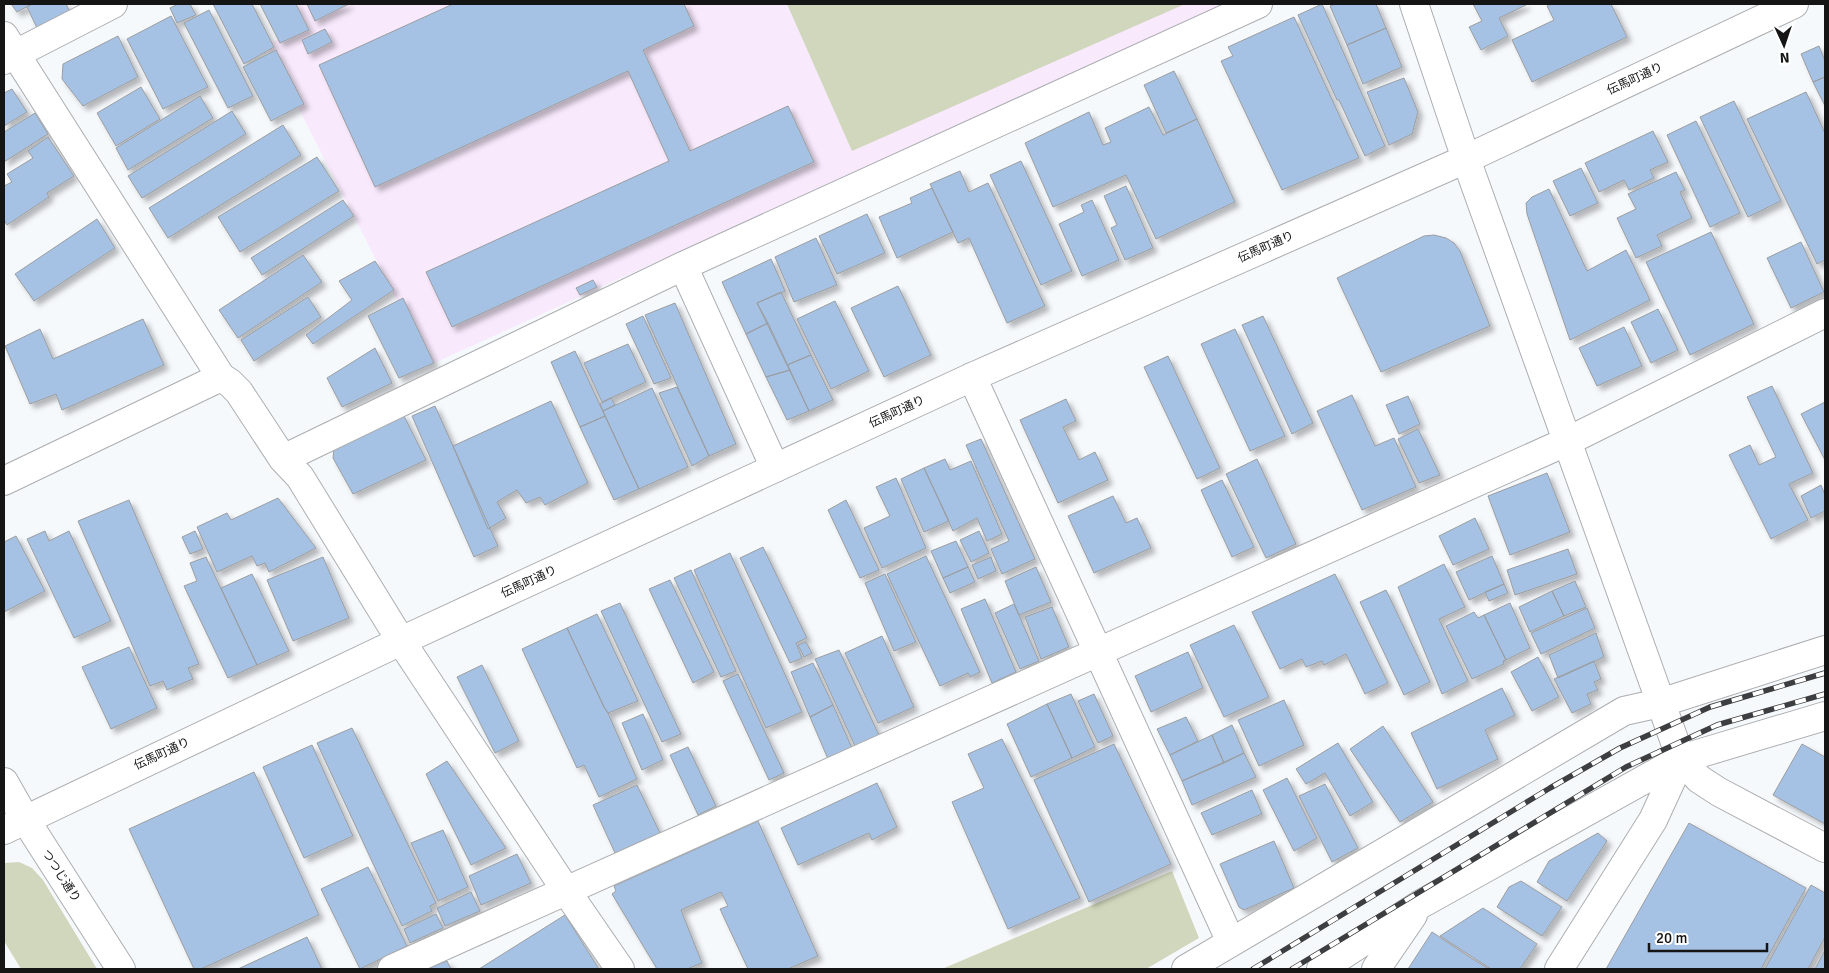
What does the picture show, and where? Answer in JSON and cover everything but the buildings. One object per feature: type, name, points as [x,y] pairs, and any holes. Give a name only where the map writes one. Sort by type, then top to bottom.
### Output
[{"type":"street","points":[[113,4],[8,50],[221,377],[239,392],[283,458],[300,477],[401,641],[620,969]]},
{"type":"street","points":[[283,458],[683,266],[1258,4]]},
{"type":"street","points":[[1414,4],[1466,159],[1681,759],[1699,779],[1718,792],[1825,848]]},
{"type":"street","name":"伝馬町通り","points":[[14,824],[401,641],[972,377],[1466,159],[1794,4]]},
{"type":"street","points":[[683,266],[775,468]]},
{"type":"street","points":[[392,969],[567,892],[1568,440],[1825,313]]},
{"type":"street","points":[[4,481],[221,377]]},
{"type":"street","points":[[972,377],[1231,942]]},
{"type":"street","points":[[1186,969],[1624,711],[1660,703],[1825,650]]},
{"type":"street","points":[[1321,969],[1421,904],[1681,759],[1825,716]]},
{"type":"street","points":[[1559,969],[1653,820],[1681,759]]},
{"type":"street","name":"つつじ通り","points":[[4,782],[14,824],[121,969]]},
{"type":"street","points":[[1376,969],[1421,904]]},
{"type":"shaded area","points":[[273,4],[1223,4],[430,365],[266,45],[289,34]]},
{"type":"green space","points":[[787,4],[1185,4],[852,151]]},
{"type":"green space","points":[[19,862],[32,868],[43,880],[97,969],[21,969],[4,941],[4,863]]},
{"type":"green space","points":[[1172,871],[1199,938],[1146,969],[942,969]]},
{"type":"railway","points":[[1253,969],[1550,788],[1620,748],[1710,707],[1825,673]]},
{"type":"railway","points":[[1292,969],[1626,767],[1717,725],[1825,694]]}]
